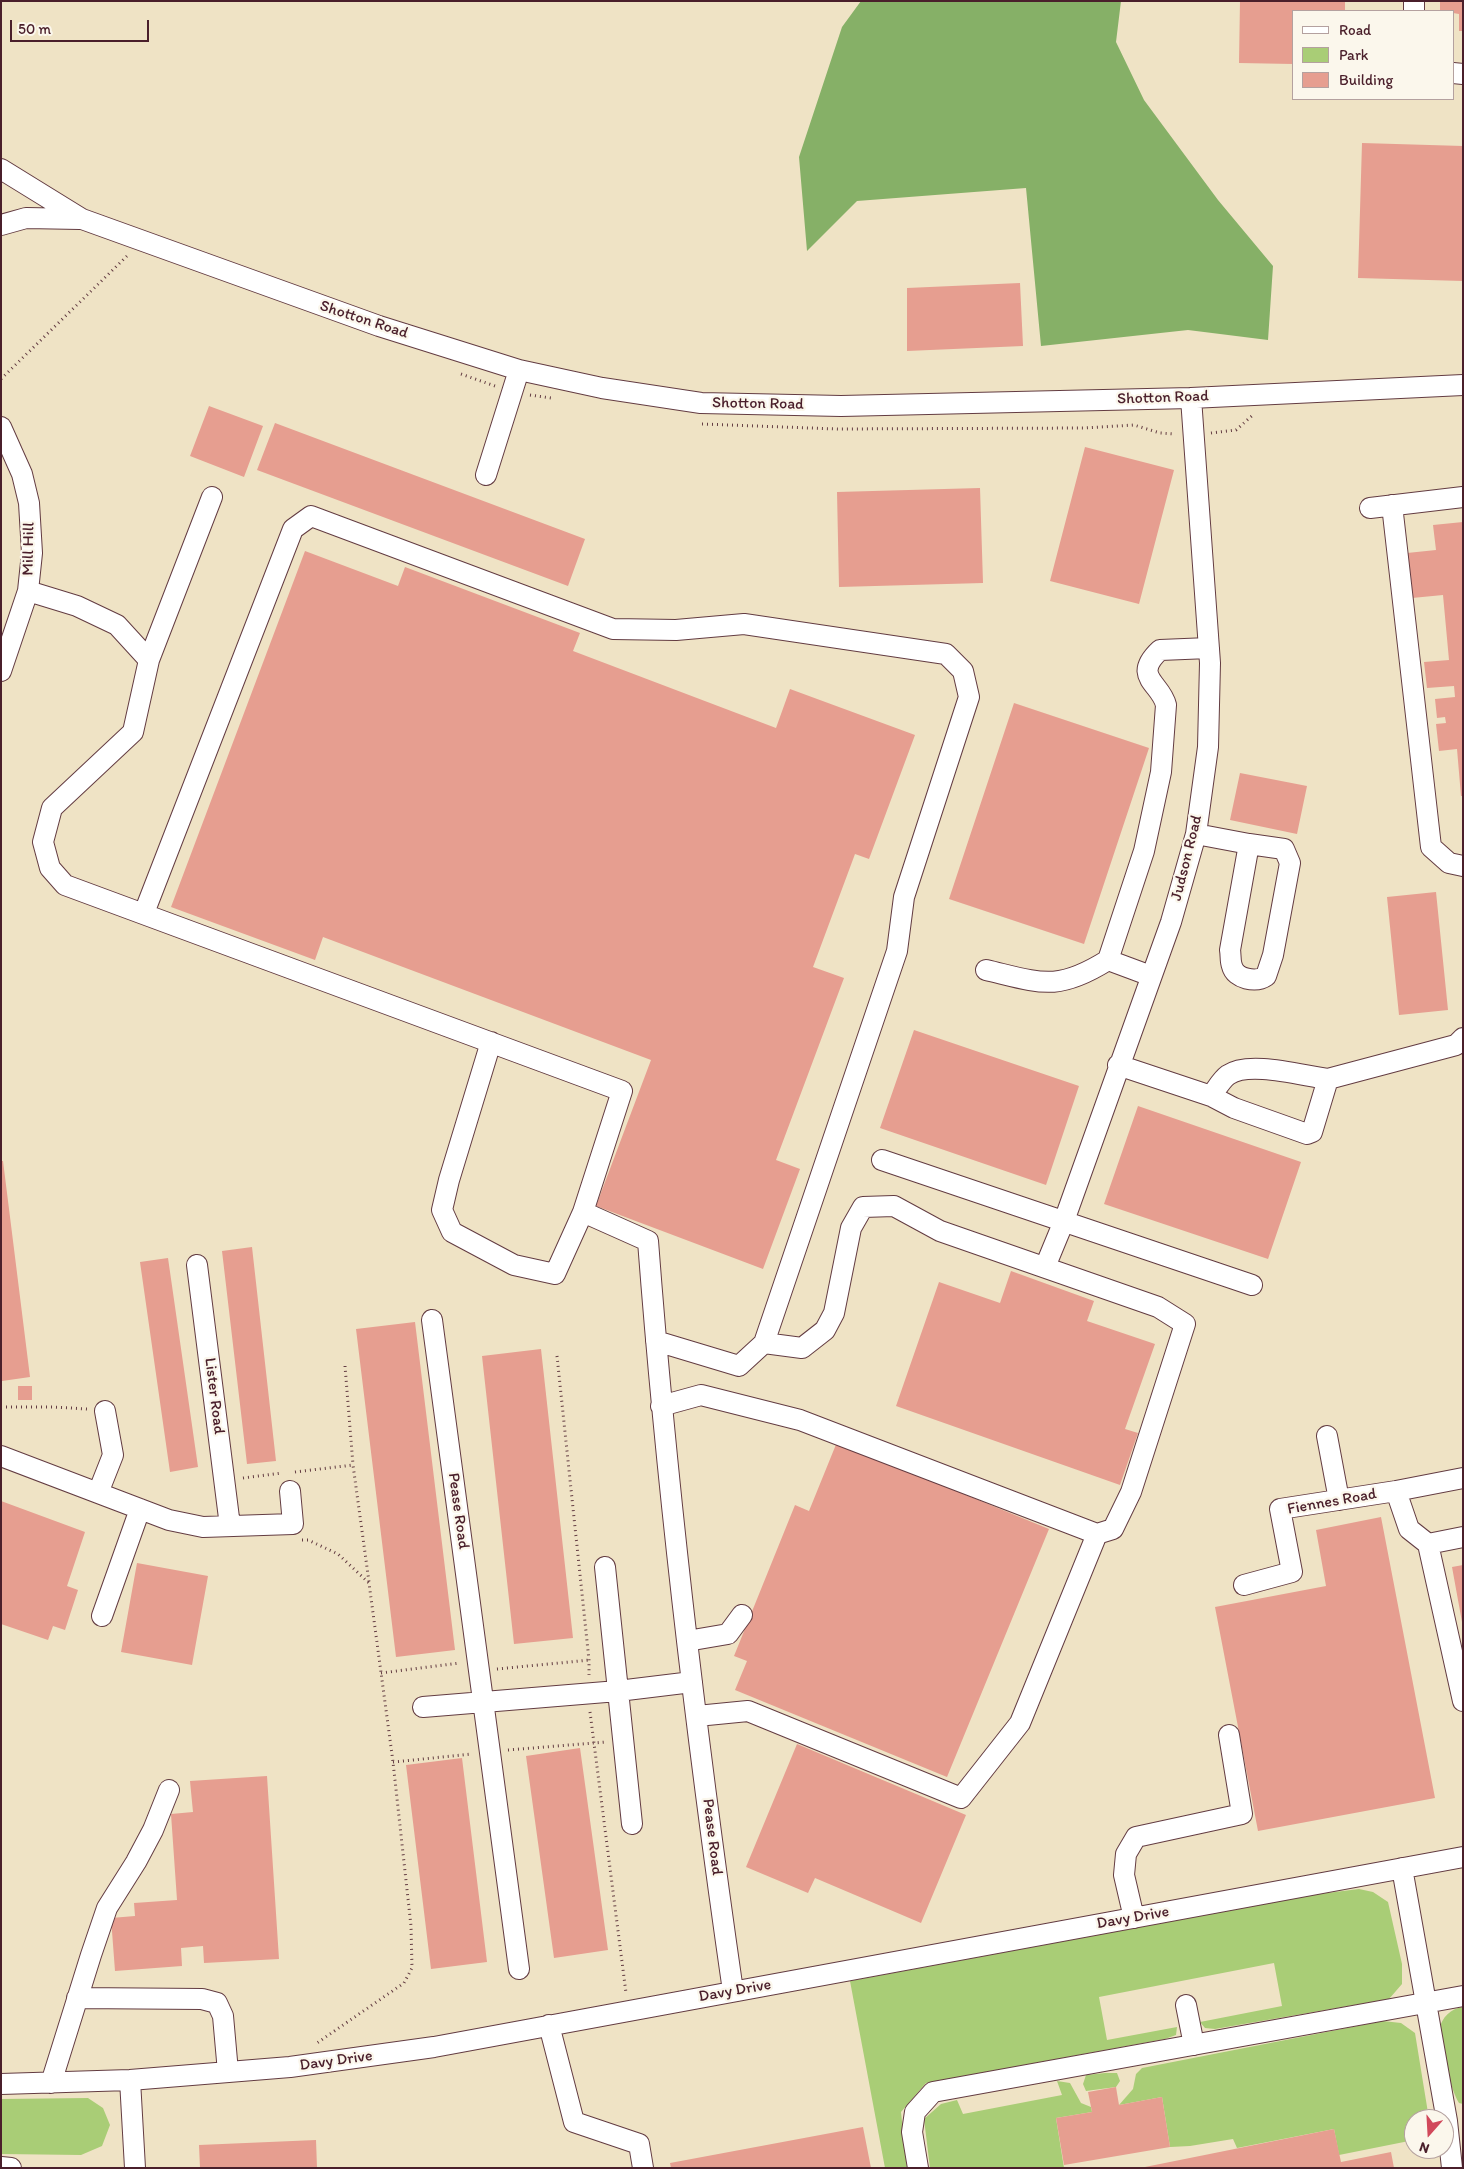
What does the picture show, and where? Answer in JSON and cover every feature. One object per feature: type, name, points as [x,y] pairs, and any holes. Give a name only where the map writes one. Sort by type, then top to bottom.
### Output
[{"type":"street","name":"Shotton Road","points":[[1,169],[82,219],[379,326],[519,370],[602,388],[701,403],[841,406],[1191,398],[1463,385]]},
{"type":"street","name":"Shotton Road","points":[[1,225],[26,218],[82,219]]},
{"type":"street","points":[[486,475],[519,370]]},
{"type":"street","name":"Judson Road","points":[[1045,1267],[1064,1221],[1170,922],[1196,834],[1208,747],[1208,648],[1191,398]]},
{"type":"street","name":"Mill Hill","points":[[1,427],[22,474],[29,503],[32,552],[28,591],[1,671]]},
{"type":"street","points":[[212,497],[148,660],[134,732],[52,808],[43,842],[50,868],[65,884],[144,913],[491,1042],[622,1091],[583,1212],[555,1274],[514,1265],[452,1232],[442,1210],[449,1180],[491,1042]]},
{"type":"street","points":[[1370,508],[1463,497]]},
{"type":"street","points":[[1392,506],[1431,847],[1449,863],[1463,866]]},
{"type":"street","points":[[144,913],[293,529],[311,516],[614,629],[676,630],[744,624],[946,654],[963,671],[969,697],[904,896],[897,951],[764,1342],[738,1366],[656,1341]]},
{"type":"street","points":[[28,591],[76,606],[117,625],[148,660]]},
{"type":"street","points":[[986,970],[1037,982],[1057,982],[1075,979],[1108,960],[1144,851],[1161,772],[1166,705],[1165,699],[1152,684],[1148,673],[1149,663],[1160,650],[1208,648]]},
{"type":"street","points":[[1196,834],[1284,849],[1290,863],[1271,963],[1266,976],[1258,980],[1235,974],[1232,967],[1230,950],[1249,844]]},
{"type":"street","points":[[1108,960],[1151,976]]},
{"type":"street","points":[[1211,1096],[1227,1075],[1237,1070],[1250,1068],[1328,1080],[1456,1045],[1463,1038]]},
{"type":"street","points":[[1118,1065],[1211,1096],[1234,1108],[1310,1134],[1328,1080]]},
{"type":"street","points":[[882,1160],[1252,1286]]},
{"type":"street","points":[[661,1406],[701,1395],[800,1420],[1097,1534],[1113,1529],[1131,1492],[1185,1324],[1158,1307],[940,1231],[894,1206],[863,1207],[851,1228],[834,1313],[825,1330],[802,1348],[764,1342]]},
{"type":"street","name":"Pease Road","points":[[583,1212],[648,1240],[658,1380],[687,1641],[733,1991]]},
{"type":"street","name":"Lister Road","points":[[197,1265],[230,1526]]},
{"type":"street","name":"Pease Road","points":[[432,1320],[519,1969]]},
{"type":"street","points":[[98,1493],[113,1455],[105,1411]]},
{"type":"street","points":[[1327,1436],[1339,1500]]},
{"type":"street","points":[[1,1456],[169,1520],[203,1528],[293,1524],[289,1479]]},
{"type":"street","name":"Fiennes Road","points":[[1244,1585],[1292,1572],[1280,1509],[1396,1491],[1463,1478]]},
{"type":"street","points":[[1396,1491],[1409,1529],[1428,1544],[1463,1701]]},
{"type":"street","points":[[102,1616],[140,1509]]},
{"type":"street","points":[[696,1716],[748,1711],[961,1798],[1020,1723],[1097,1534]]},
{"type":"street","points":[[1428,1544],[1463,1537]]},
{"type":"street","points":[[604,1567],[632,1824]]},
{"type":"street","points":[[687,1641],[728,1634],[742,1615]]},
{"type":"street","points":[[423,1707],[618,1691],[692,1682]]},
{"type":"street","points":[[1134,1918],[1124,1875],[1126,1854],[1136,1837],[1242,1814],[1229,1735]]},
{"type":"street","points":[[50,2083],[107,1908],[136,1862],[153,1830],[169,1790]]},
{"type":"street","name":"Davy Drive","points":[[1,2084],[130,2080],[290,2067],[434,2047],[1463,1857]]},
{"type":"street","points":[[1402,1868],[1446,2122],[1452,2168]]},
{"type":"street","points":[[918,2168],[912,2132],[916,2112],[933,2092],[1463,1996]]},
{"type":"street","points":[[77,1998],[202,1999],[217,2003],[223,2016],[228,2072]]},
{"type":"street","points":[[1186,2005],[1194,2045]]},
{"type":"street","points":[[549,2025],[574,2122],[639,2144],[643,2168]]},
{"type":"street","points":[[130,2080],[135,2168]]},
{"type":"street","points":[[1,2167],[11,2168]]},
{"type":"path","points":[[290,2067],[317,2044],[404,1983],[412,1968],[411,1926],[381,1673],[353,1465],[345,1366]]},
{"type":"path","points":[[1,1408],[53,1407],[105,1411]]},
{"type":"path","points":[[224,1480],[289,1479],[353,1465]]},
{"type":"path","points":[[299,1541],[308,1540],[338,1554],[369,1583]]},
{"type":"path","points":[[381,1673],[614,1657]]},
{"type":"green space","points":[[861,1],[1121,1],[1116,42],[1144,100],[1218,200],[1273,266],[1268,340],[1188,330],[1041,346],[1026,188],[857,201],[807,251],[799,157],[842,27]]},
{"type":"green space","points":[[1359,1889],[1373,1892],[1388,1902],[1402,1964],[1402,1984],[1389,1999],[1215,2029],[1205,2028],[1200,2022],[1282,2006],[1274,1963],[1099,1997],[1107,2040],[1177,2027],[1176,2035],[1165,2039],[926,2083],[901,2112],[907,2168],[885,2168],[850,1981],[1319,1894]]},
{"type":"green space","points":[[1463,2007],[1463,2104],[1459,2103],[1453,2089],[1443,2055],[1439,2030],[1444,2018],[1450,2012]]},
{"type":"green space","points":[[1383,2021],[1401,2023],[1415,2033],[1427,2109],[1404,2109],[1404,2142],[1339,2155],[1334,2129],[1237,2148],[1233,2139],[1190,2146],[1170,2147],[1162,2097],[1119,2105],[1133,2089],[1136,2074],[1142,2068]]},
{"type":"green space","points":[[1117,2073],[1120,2081],[1116,2087],[1086,2091],[1083,2084],[1086,2075]]},
{"type":"green space","points":[[1057,2081],[1070,2083],[1081,2103],[1091,2107],[1092,2112],[1056,2118],[1064,2168],[930,2168],[924,2119],[941,2104],[957,2100],[963,2114],[1062,2095]]},
{"type":"green space","points":[[88,2098],[103,2108],[110,2125],[102,2146],[81,2155],[1,2154],[1,2099]]},
{"type":"building","points":[[1240,1],[1345,1],[1345,10],[1292,10],[1292,64],[1239,63]]},
{"type":"building","points":[[1440,1],[1463,1],[1463,31],[1459,31],[1459,14],[1454,13],[1454,10],[1440,10]]},
{"type":"building","points":[[1362,143],[1463,146],[1463,281],[1358,278]]},
{"type":"building","points":[[1020,283],[1023,346],[907,351],[907,288]]},
{"type":"building","points":[[209,406],[263,426],[244,477],[190,456]]},
{"type":"building","points":[[275,423],[585,539],[568,586],[257,470]]},
{"type":"building","points":[[1085,447],[1174,470],[1139,604],[1050,581]]},
{"type":"building","points":[[980,488],[983,583],[839,587],[837,492]]},
{"type":"building","points":[[1463,522],[1463,796],[1461,796],[1457,749],[1439,751],[1436,724],[1446,723],[1445,717],[1437,718],[1435,699],[1455,697],[1454,686],[1427,688],[1424,662],[1449,660],[1443,595],[1412,598],[1407,553],[1436,550],[1433,525]]},
{"type":"building","points":[[305,551],[398,586],[405,567],[580,633],[573,651],[776,728],[790,689],[915,735],[869,859],[855,854],[813,967],[844,978],[776,1160],[800,1169],[763,1269],[596,1206],[651,1060],[323,937],[315,960],[171,907]]},
{"type":"building","points":[[1014,703],[1149,748],[1084,944],[949,899]]},
{"type":"building","points":[[1240,773],[1307,786],[1297,834],[1230,820]]},
{"type":"building","points":[[1436,892],[1448,1010],[1399,1015],[1387,897]]},
{"type":"building","points":[[914,1030],[1079,1086],[1046,1185],[880,1128]]},
{"type":"building","points":[[1138,1106],[1301,1162],[1268,1259],[1104,1204]]},
{"type":"building","points":[[1,1161],[3,1161],[30,1377],[2,1381]]},
{"type":"building","points":[[252,1247],[276,1461],[247,1464],[222,1251]]},
{"type":"building","points":[[168,1258],[198,1467],[170,1472],[140,1262]]},
{"type":"building","points":[[1011,1271],[1094,1301],[1087,1321],[1155,1344],[1125,1429],[1138,1433],[1120,1485],[896,1406],[939,1282],[1000,1303]]},
{"type":"building","points":[[415,1322],[455,1650],[396,1657],[356,1329]]},
{"type":"building","points":[[541,1349],[573,1638],[514,1644],[482,1356]]},
{"type":"building","points":[[18,1386],[32,1386],[32,1400],[18,1400]]},
{"type":"building","points":[[837,1442],[1049,1529],[947,1777],[735,1690],[747,1661],[734,1656],[795,1505],[809,1511]]},
{"type":"building","points":[[1,1501],[85,1532],[67,1586],[78,1590],[65,1630],[53,1626],[48,1640],[1,1624]]},
{"type":"building","points":[[1381,1517],[1435,1798],[1258,1831],[1215,1607],[1326,1586],[1316,1530]]},
{"type":"building","points":[[137,1563],[208,1576],[192,1665],[121,1652]]},
{"type":"building","points":[[1463,1565],[1463,1622],[1462,1622],[1452,1567]]},
{"type":"building","points":[[797,1744],[966,1815],[921,1923],[815,1878],[808,1893],[746,1867]]},
{"type":"building","points":[[580,1748],[608,1950],[554,1958],[526,1756]]},
{"type":"building","points":[[462,1758],[487,1962],[431,1969],[406,1765]]},
{"type":"building","points":[[267,1776],[279,1959],[204,1963],[203,1946],[181,1948],[182,1966],[115,1971],[111,1918],[135,1916],[134,1903],[177,1900],[171,1814],[193,1812],[190,1781]]},
{"type":"building","points":[[1116,2087],[1119,2105],[1162,2097],[1170,2147],[1064,2165],[1056,2118],[1092,2112],[1088,2092]]},
{"type":"building","points":[[863,2127],[871,2168],[671,2168],[670,2163]]},
{"type":"building","points":[[1334,2129],[1341,2162],[1391,2152],[1394,2168],[1140,2168]]},
{"type":"building","points":[[316,2140],[317,2168],[200,2168],[199,2145]]}]
